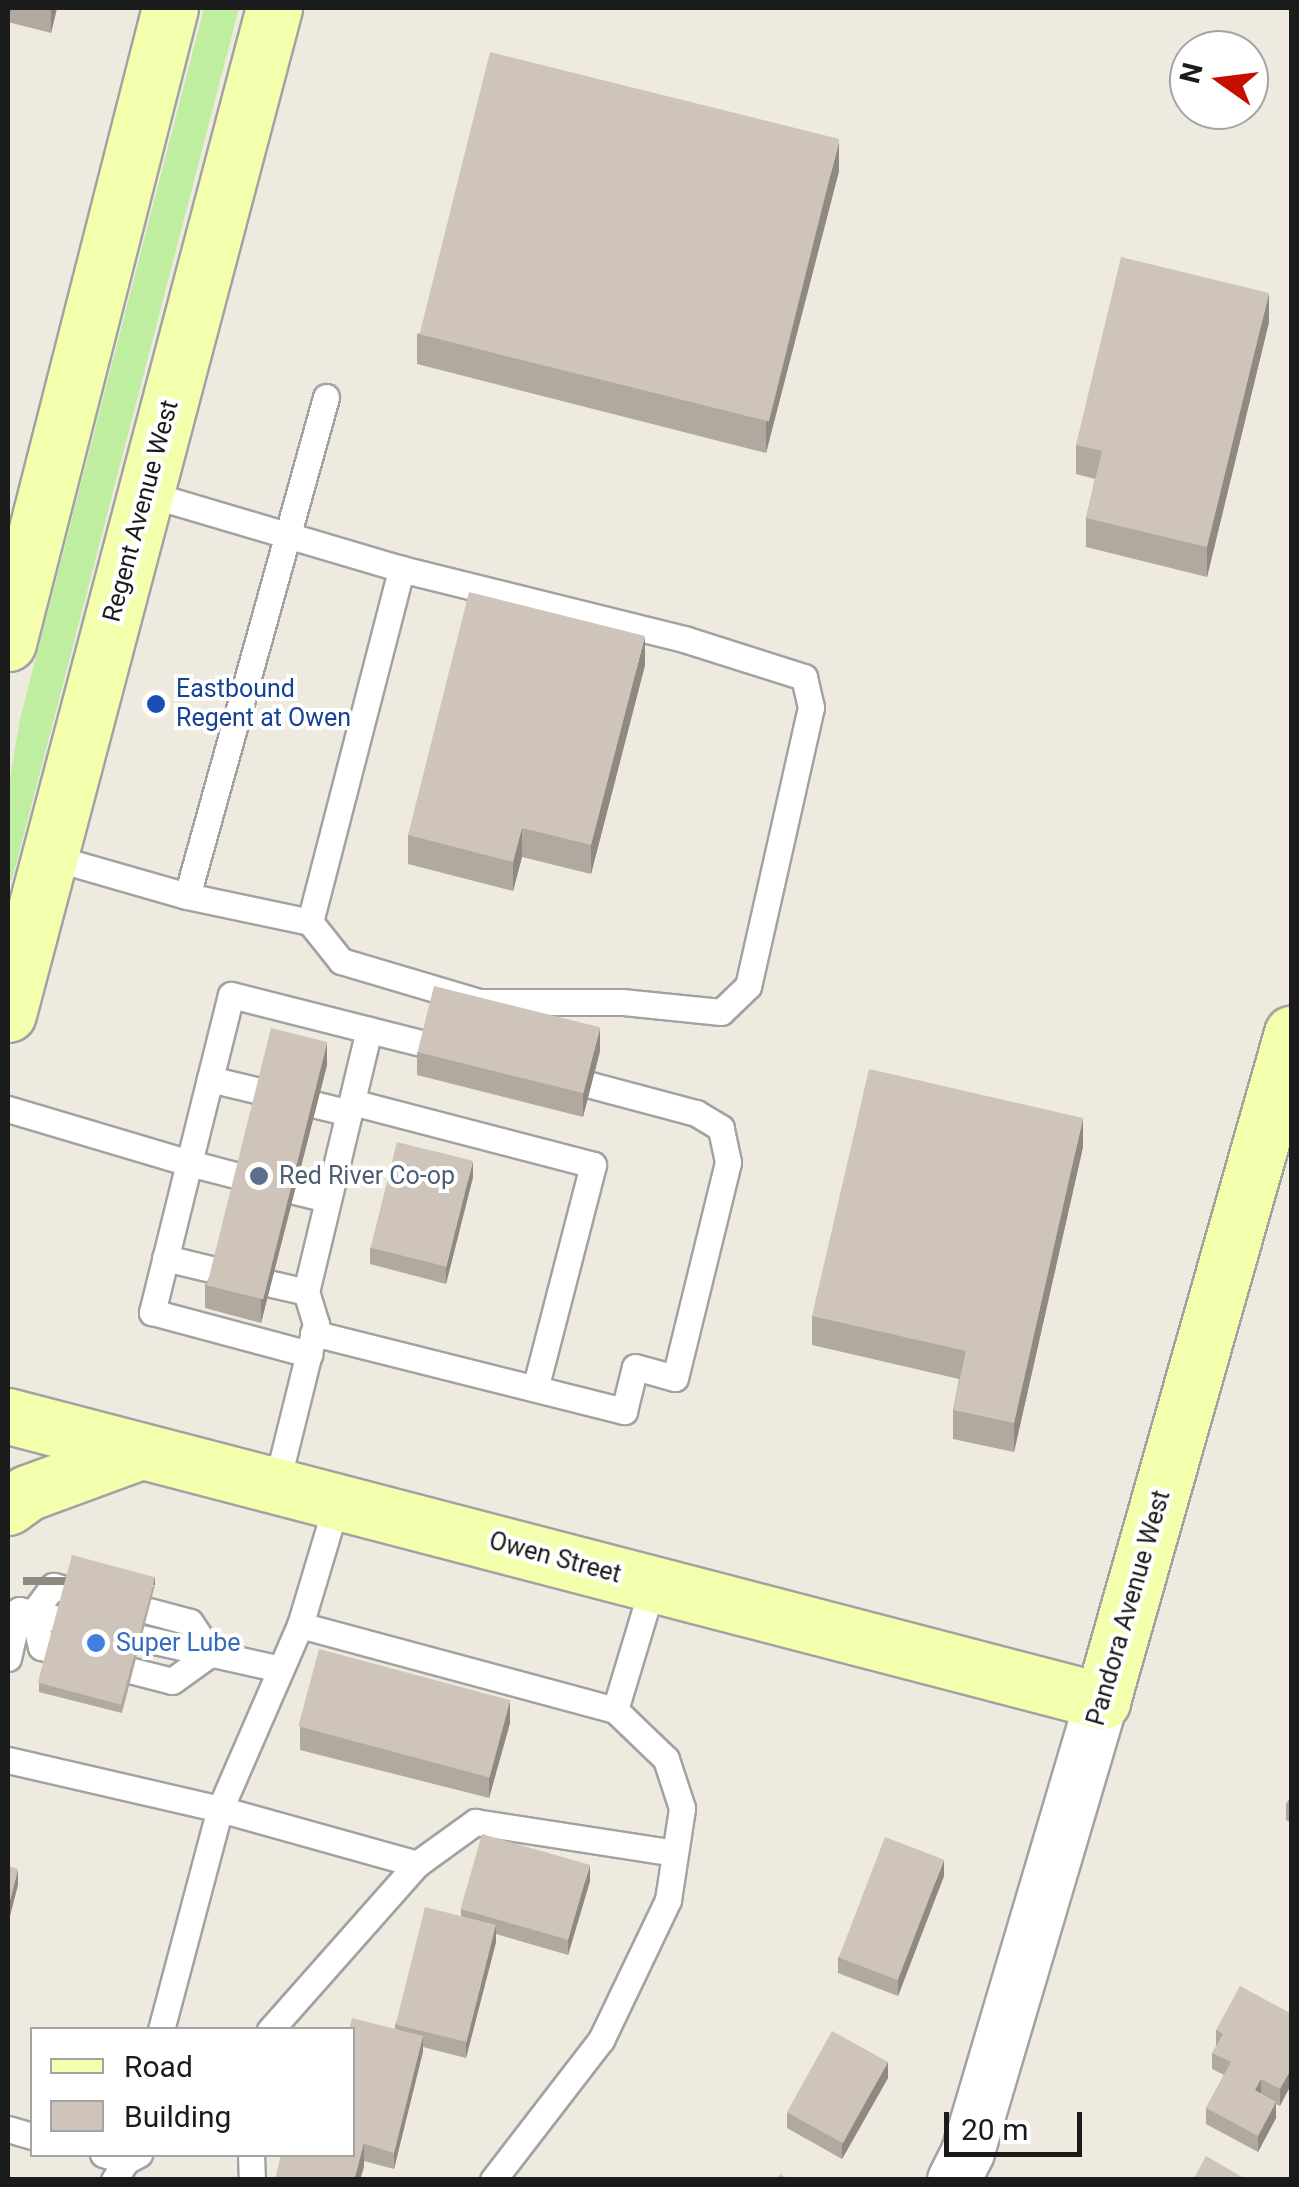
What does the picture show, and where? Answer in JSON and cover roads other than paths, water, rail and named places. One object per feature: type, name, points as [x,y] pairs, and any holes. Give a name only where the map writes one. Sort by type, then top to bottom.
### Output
[{"type":"main road","points":[[8,643],[170,8]]},
{"type":"main road","name":"Regent Avenue West","points":[[8,1014],[274,8]]},
{"type":"main road","name":"Pandora Avenue West","points":[[1102,1700],[1288,1060]]},
{"type":"main road","name":"Owen Street","points":[[8,1416],[1102,1700]]},
{"type":"main road","points":[[8,1507],[27,1493],[141,1451]]},
{"type":"street","name":"Pandora Avenue West","points":[[954,2180],[968,2152],[1102,1700]]},
{"type":"lane","points":[[187,896],[326,397]]},
{"type":"lane","points":[[51,857],[187,896],[310,922],[341,962],[480,1002],[622,1002],[722,1012],[748,986],[811,707],[804,677],[684,638],[400,570],[146,494]]},
{"type":"lane","points":[[310,922],[400,570]]},
{"type":"lane","points":[[425,1044],[231,994],[152,1312],[536,1388],[624,1410],[635,1367],[676,1378],[728,1162],[721,1128],[696,1112],[591,1085]]},
{"type":"lane","points":[[276,1486],[316,1324],[306,1292],[369,1030]]},
{"type":"lane","points":[[210,1078],[260,1090]]},
{"type":"lane","points":[[317,1105],[351,1108],[593,1165],[536,1388]]},
{"type":"lane","points":[[8,1109],[239,1176]]},
{"type":"lane","points":[[295,1191],[328,1200]]},
{"type":"lane","points":[[165,1258],[215,1270]]},
{"type":"lane","points":[[272,1284],[306,1292]]},
{"type":"lane","points":[[162,2027],[220,1809],[300,1625],[337,1502]]},
{"type":"lane","points":[[615,1710],[654,1584]]},
{"type":"lane","points":[[50,1649],[40,1647],[45,1616],[53,1586],[65,1589]]},
{"type":"lane","points":[[8,1658],[19,1610],[45,1616]]},
{"type":"lane","points":[[149,1611],[190,1622],[211,1654]]},
{"type":"lane","points":[[300,1625],[615,1710],[666,1759],[682,1808],[668,1900],[601,2040],[493,2180]]},
{"type":"lane","points":[[141,1638],[281,1669]]},
{"type":"lane","points":[[133,1671],[172,1681],[211,1654]]},
{"type":"lane","points":[[8,1760],[220,1809],[417,1864]]},
{"type":"lane","points":[[273,2027],[417,1864],[475,1822],[676,1853]]},
{"type":"place","name":"Eastbound Regent at Owen","points":[[156,704]]},
{"type":"place","name":"Red River Co-op","points":[[259,1176]]},
{"type":"place","name":"Super Lube","points":[[96,1643]]}]
